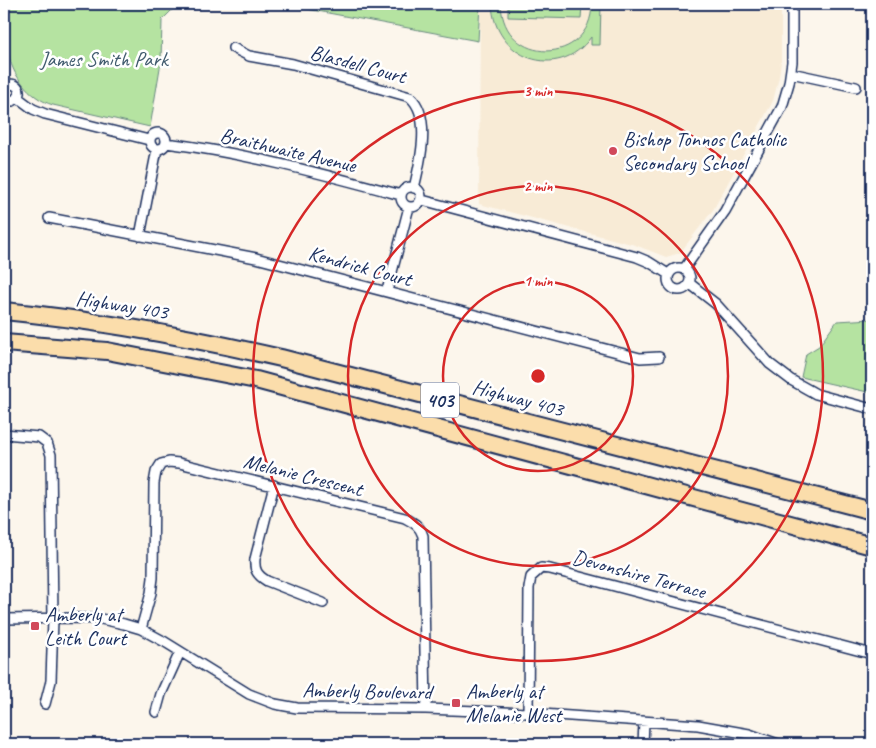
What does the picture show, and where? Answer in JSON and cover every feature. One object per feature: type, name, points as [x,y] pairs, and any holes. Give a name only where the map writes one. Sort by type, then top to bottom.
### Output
[{"type":"highway","name":"Highway 403","points":[[4,311],[124,326],[204,340],[872,511]]},
{"type":"highway","name":"403","points":[[4,343],[107,352],[256,380],[872,546]]},
{"type":"street","points":[[684,269],[725,211],[774,123],[785,98],[791,73],[792,4]]},
{"type":"street","name":"Blasdell Court","points":[[233,48],[249,56],[293,64],[410,97],[421,110],[422,123],[421,162],[414,188]]},
{"type":"street","points":[[791,73],[856,87]]},
{"type":"street","points":[[4,98],[13,101],[18,97],[19,92],[13,84],[5,83]]},
{"type":"street","points":[[18,97],[34,109],[45,114],[149,140]]},
{"type":"street","points":[[158,132],[164,136],[166,143],[162,148],[157,149],[150,145],[149,140],[152,135],[158,132]]},
{"type":"street","name":"Braithwaite Avenue","points":[[166,143],[192,146],[280,163],[401,195]]},
{"type":"street","points":[[140,236],[157,149]]},
{"type":"street","points":[[410,187],[419,191],[422,200],[416,207],[409,207],[402,202],[401,195],[404,189],[410,187]]},
{"type":"street","points":[[422,200],[637,257],[668,274]]},
{"type":"street","points":[[387,291],[409,207]]},
{"type":"street","name":"Kendrick Court","points":[[49,218],[242,254],[640,358],[659,356]]},
{"type":"street","points":[[677,268],[684,269],[689,274],[689,283],[682,290],[673,289],[667,280],[668,274],[677,268]]},
{"type":"street","points":[[689,283],[716,304],[770,364],[790,380],[816,394],[872,409]]},
{"type":"street","points":[[4,434],[39,438],[48,443],[51,454],[53,619],[51,681],[45,704]]},
{"type":"street","name":"Melanie Crescent","points":[[141,629],[153,578],[154,483],[156,472],[161,464],[169,462],[179,463],[405,518],[414,523],[424,536],[426,709]]},
{"type":"street","points":[[274,485],[254,568],[259,576],[266,581],[323,603]]},
{"type":"street","name":"Devonshire Terrace","points":[[528,713],[529,588],[531,577],[541,568],[872,654]]},
{"type":"street","name":"Amberly Boulevard","points":[[4,619],[101,619],[141,629],[249,694],[275,704],[297,708],[426,709],[528,713],[698,725],[749,734],[778,744]]},
{"type":"street","points":[[156,712],[161,694],[180,652]]},
{"type":"street","points":[[643,744],[644,722]]},
{"type":"shaded area","name":"Bishop Tonnos Catholic Secondary School","points":[[480,4],[781,4],[781,62],[773,101],[713,210],[680,253],[666,257],[635,245],[479,204]]},
{"type":"green space","name":"James Smith Park","points":[[8,4],[178,4],[162,20],[161,62],[150,127],[53,105],[32,94],[22,83],[11,64],[7,36]]},
{"type":"green space","points":[[280,4],[480,4],[478,41]]},
{"type":"green space","points":[[492,4],[501,4],[505,25],[516,39],[530,48],[547,51],[563,48],[578,39],[588,24],[592,4],[601,4],[600,45],[591,45],[591,37],[577,51],[562,59],[546,61],[530,58],[516,50],[504,38],[495,23]]},
{"type":"green space","points":[[508,4],[582,4],[581,19],[508,17]]},
{"type":"green space","points":[[872,319],[872,393],[801,377],[806,354],[819,346],[837,321]]},
{"type":"place","name":"Bishop Tonnos Catholic Secondary School","points":[[613,151]]},
{"type":"place","name":"Amberly at Leith Court","points":[[35,626]]},
{"type":"place","name":"Amberly at Melanie West","points":[[456,703]]}]
